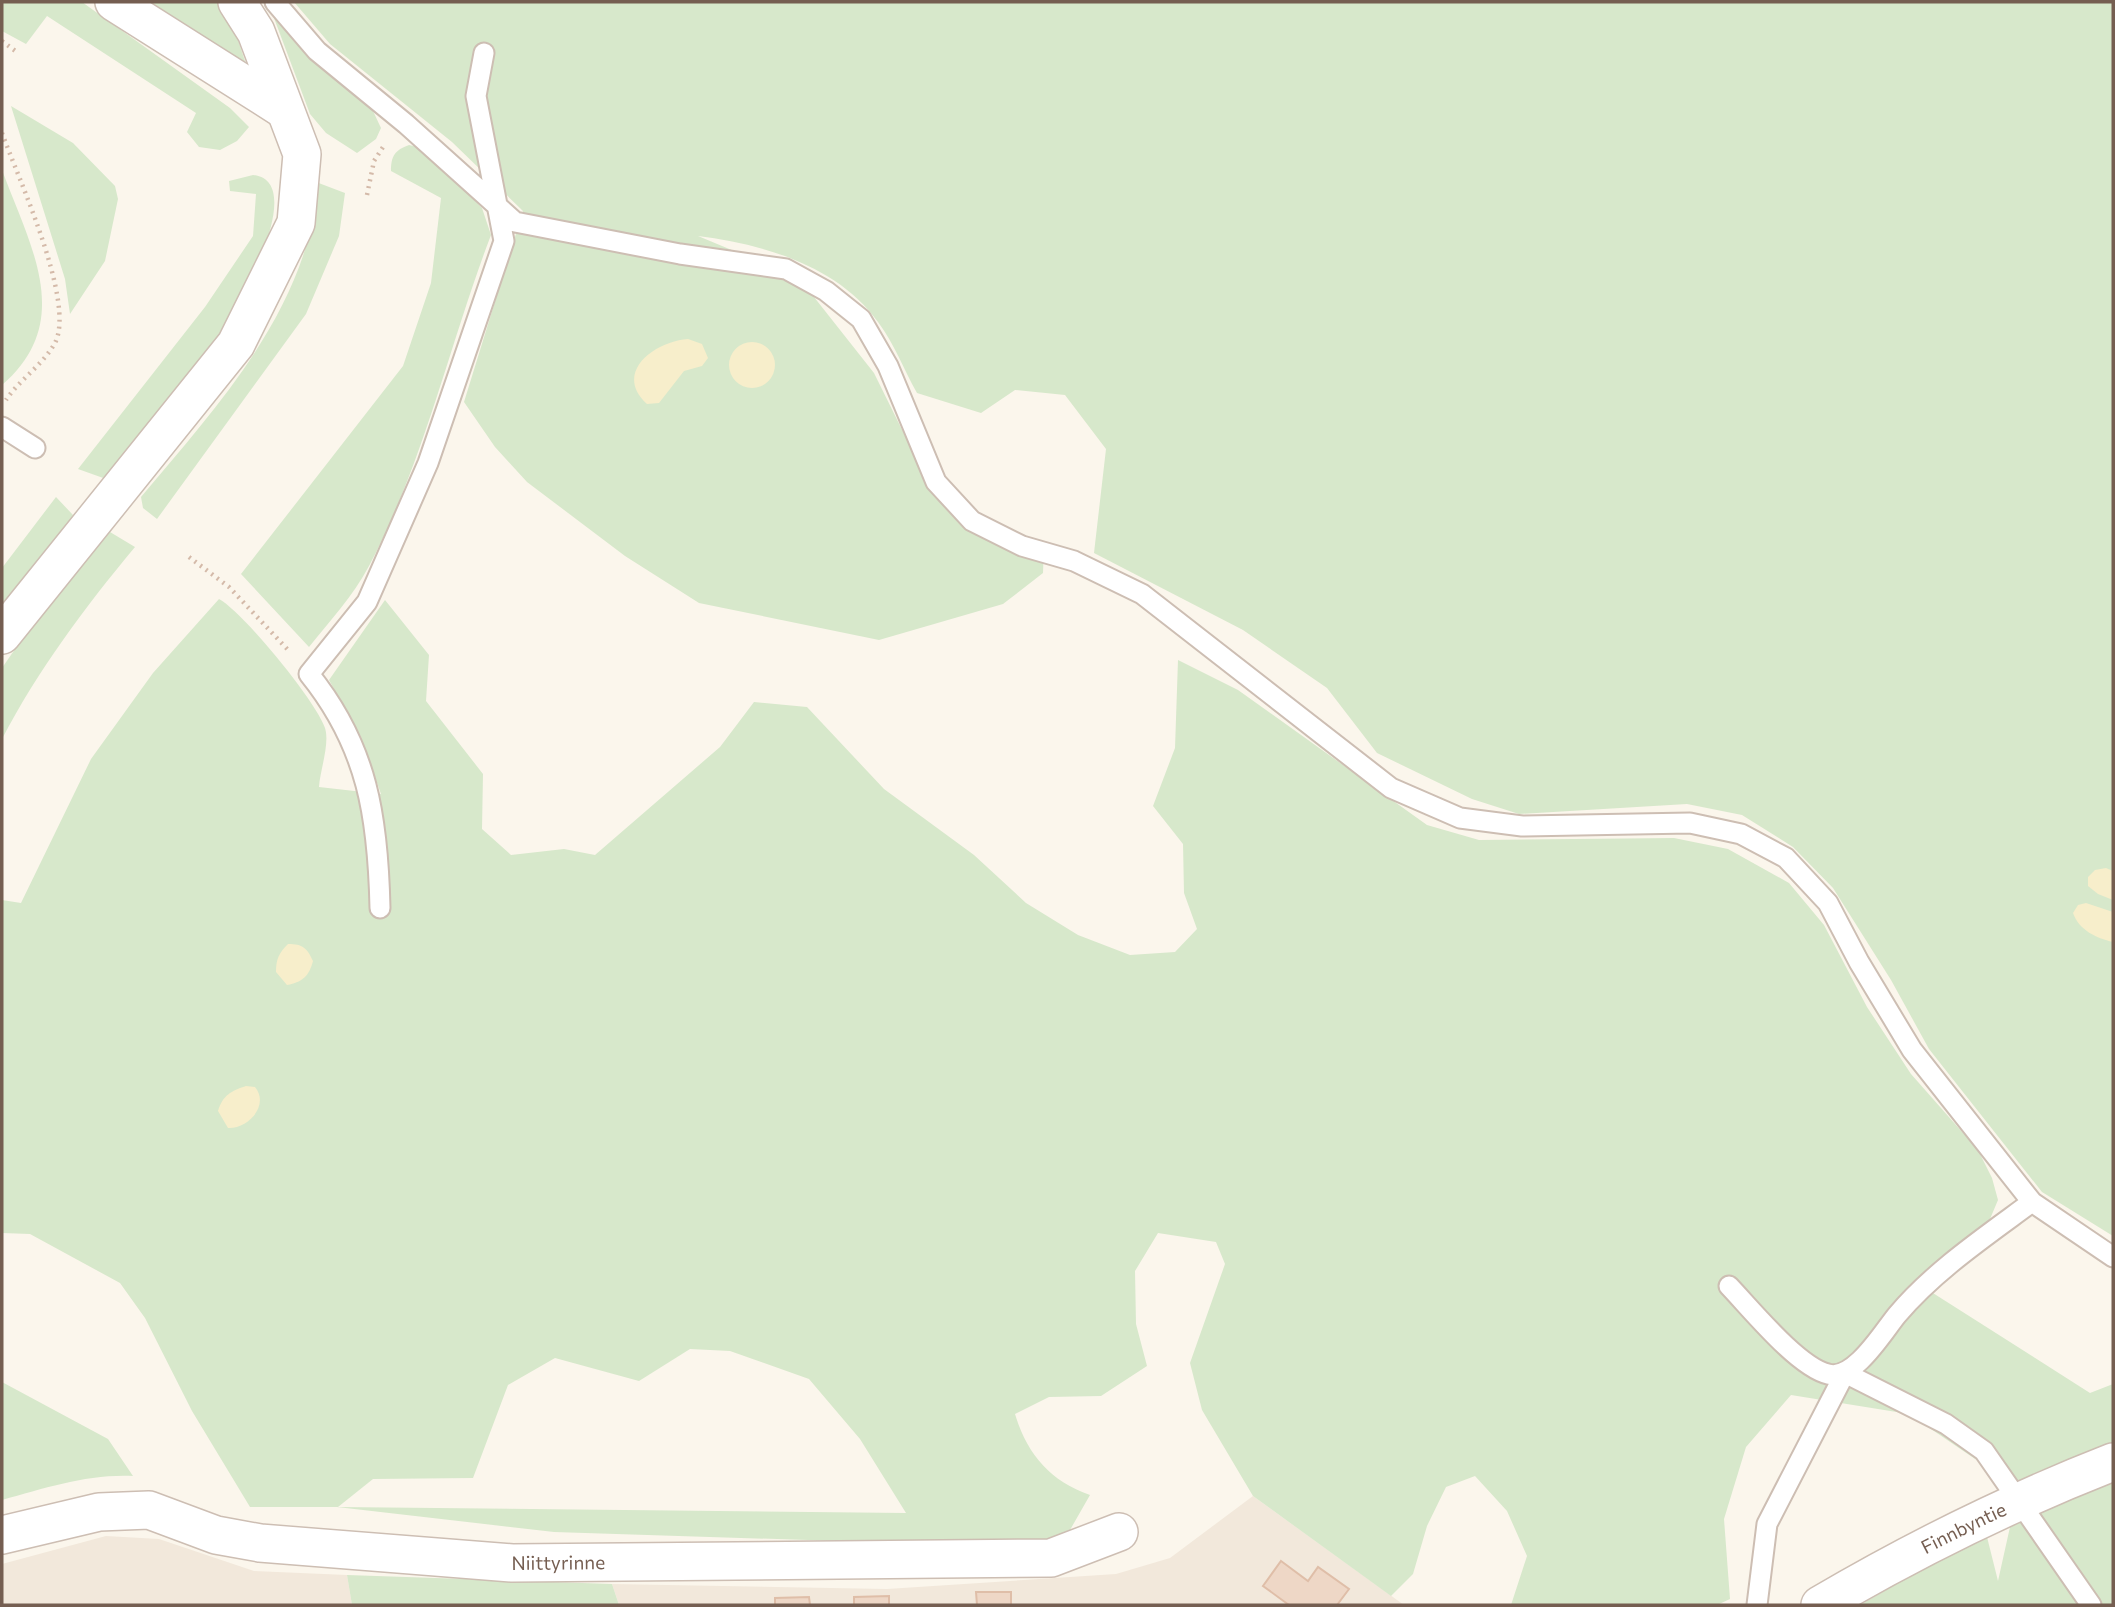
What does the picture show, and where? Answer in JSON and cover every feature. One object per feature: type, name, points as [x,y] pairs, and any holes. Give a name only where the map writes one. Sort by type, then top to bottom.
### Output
[{"type":"street","points":[[114,2],[283,109]]},
{"type":"street","points":[[2,635],[236,344],[296,223],[302,154],[256,32],[237,2]]},
{"type":"street","name":"Finnbyntie","points":[[1820,1605],[1916,1549],[2016,1500],[2113,1462]]},
{"type":"street","name":"Niittyrinne","points":[[2,1535],[99,1512],[149,1510],[216,1535],[260,1543],[512,1563],[1051,1558],[1119,1532]]},
{"type":"lane","points":[[275,2],[317,51],[406,124],[495,207],[515,222],[680,254],[786,269],[826,291],[861,320],[888,366],[936,482],[972,521],[1022,546],[1074,561],[1142,594],[1391,788],[1460,818],[1522,826],[1690,824],[1741,834],[1786,858],[1828,903],[1859,962],[1912,1050],[2032,1202],[2113,1257]]},
{"type":"lane","points":[[380,908],[378,853],[365,775],[335,706],[309,674],[367,602],[428,463],[504,241],[495,207],[476,96],[484,53]]},
{"type":"lane","points":[[2,427],[35,448]]},
{"type":"lane","points":[[1757,1605],[1768,1524],[1845,1373],[1865,1356],[1900,1312],[1954,1263],[2032,1202]]},
{"type":"lane","points":[[1729,1286],[1798,1356],[1828,1374],[1845,1373],[1947,1424],[1984,1451],[2091,1605]]},
{"type":"path","points":[[2,41],[18,53]]},
{"type":"path","points":[[368,195],[380,150],[406,124]]},
{"type":"path","points":[[2,134],[56,281],[61,316],[56,341],[40,365],[2,407]]},
{"type":"path","points":[[189,557],[229,587],[309,674]]},
{"type":"shaded area","points":[[1253,1496],[1404,1605],[619,1605],[612,1584],[887,1589],[1116,1574],[1170,1558]]},
{"type":"shaded area","points":[[106,1536],[159,1539],[254,1571],[347,1575],[352,1605],[2,1605],[2,1564]]},
{"type":"green space","points":[[2,2],[82,2],[230,108],[249,127],[237,141],[220,150],[199,147],[187,132],[196,113],[47,16],[26,44],[2,31]]},
{"type":"green space","points":[[147,2],[218,2],[238,40],[248,70]]},
{"type":"green space","points":[[268,2],[345,86],[373,111],[381,128],[376,139],[357,153],[326,133],[310,114]]},
{"type":"green space","points":[[294,2],[2113,2],[2113,1236],[2042,1192],[1929,1049],[1891,980],[1833,888],[1793,847],[1742,815],[1687,804],[1519,814],[1472,799],[1377,753],[1327,688],[1243,630],[1094,553],[1106,449],[1065,395],[1015,390],[981,413],[917,393],[889,339],[861,303],[821,272],[797,261],[748,245],[698,236],[799,278],[874,373],[914,454],[980,514],[1044,544],[1043,573],[1003,604],[879,640],[699,603],[625,556],[527,482],[495,447],[464,402],[523,211],[452,142],[330,44]]},
{"type":"green space","points":[[11,106],[73,143],[115,186],[118,199],[105,261],[70,314],[65,279]]},
{"type":"green space","points":[[409,145],[422,148],[482,208],[491,235],[421,445],[388,526],[356,588],[309,647],[241,574],[403,366],[431,283],[441,198],[391,171],[395,154]]},
{"type":"green space","points":[[2,170],[34,255],[42,309],[37,335],[24,361],[2,385]]},
{"type":"green space","points":[[253,175],[268,182],[274,199],[272,221],[254,273],[231,318],[194,370],[106,479],[78,469],[205,307],[253,236],[256,194],[230,191],[229,181]]},
{"type":"green space","points":[[316,182],[345,193],[339,236],[306,314],[157,519],[143,508],[141,497],[240,375],[281,308],[297,273],[309,236]]},
{"type":"green space","points":[[56,497],[73,515],[71,521],[2,607],[2,568]]},
{"type":"green space","points":[[110,532],[135,547],[63,640],[2,739],[2,668],[24,636]]},
{"type":"green space","points":[[219,599],[261,638],[319,715],[325,728],[326,742],[319,787],[381,794],[361,737],[329,680],[385,600],[429,655],[426,701],[483,774],[482,829],[511,855],[564,849],[595,855],[720,747],[754,702],[807,707],[884,789],[974,855],[1026,903],[1078,935],[1130,955],[1175,952],[1197,929],[1184,893],[1183,844],[1153,806],[1175,748],[1178,660],[1238,690],[1427,825],[1479,840],[1674,838],[1728,849],[1789,883],[1824,925],[1867,1007],[1911,1074],[1978,1150],[1992,1178],[1998,1200],[1990,1219],[1914,1281],[2090,1393],[2113,1384],[2113,1605],[1860,1605],[1986,1533],[1998,1581],[2016,1500],[2028,1495],[1909,1414],[1791,1395],[1746,1447],[1724,1519],[1730,1599],[1717,1605],[1511,1605],[1527,1556],[1507,1511],[1475,1476],[1446,1487],[1427,1526],[1413,1574],[1391,1596],[1253,1496],[1202,1410],[1190,1363],[1225,1264],[1216,1242],[1158,1233],[1135,1271],[1136,1324],[1147,1366],[1101,1396],[1049,1397],[1015,1414],[1026,1442],[1042,1464],[1063,1482],[1090,1495],[1070,1530],[1048,1539],[902,1543],[554,1532],[337,1507],[250,1507],[192,1411],[145,1318],[120,1283],[30,1234],[2,1233],[2,900],[21,903],[91,759],[153,673]],"holes":[[[690,1349],[730,1351],[809,1379],[860,1439],[906,1513],[338,1507],[373,1479],[473,1478],[508,1385],[555,1358],[639,1381]]]},
{"type":"green space","points":[[2,1382],[108,1439],[133,1476],[99,1477],[2,1500]]},
{"type":"green space","points":[[347,1575],[612,1584],[619,1605],[352,1605]]},
{"type":"sand","points":[[688,339],[702,344],[708,358],[702,366],[684,371],[659,403],[647,404],[637,392],[634,381],[642,360],[663,346]]},
{"type":"sand","points":[[752,342],[768,349],[775,365],[768,381],[752,388],[736,381],[729,365],[736,349]]},
{"type":"sand","points":[[2106,868],[2113,871],[2113,900],[2088,886],[2088,877],[2095,870]]},
{"type":"sand","points":[[2086,903],[2113,912],[2113,942],[2100,938],[2079,924],[2073,913],[2078,905]]},
{"type":"sand","points":[[288,944],[304,948],[313,961],[304,978],[287,985],[276,972],[279,956]]},
{"type":"sand","points":[[246,1086],[255,1087],[259,1094],[260,1101],[255,1115],[243,1125],[228,1128],[218,1111],[222,1101],[228,1094]]},
{"type":"building","points":[[1281,1561],[1308,1581],[1318,1567],[1349,1589],[1337,1605],[1289,1605],[1263,1586]]},
{"type":"building","points":[[976,1592],[1011,1592],[1011,1605],[977,1605]]},
{"type":"building","points":[[889,1596],[889,1605],[854,1605],[854,1597]]},
{"type":"building","points":[[809,1597],[810,1605],[775,1605],[775,1598]]}]
